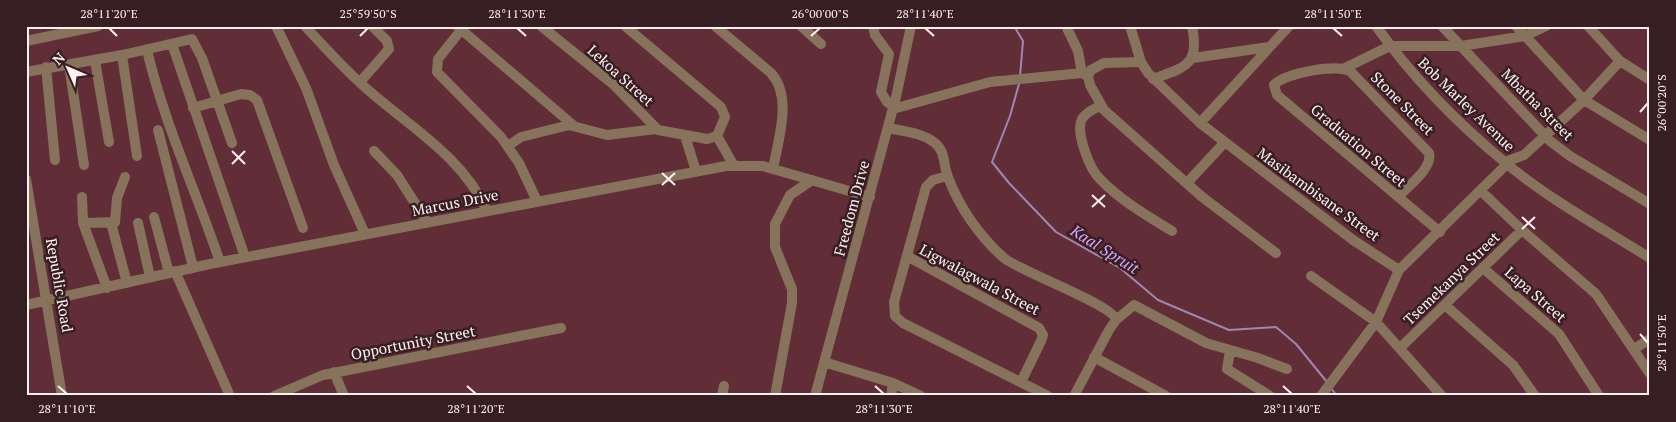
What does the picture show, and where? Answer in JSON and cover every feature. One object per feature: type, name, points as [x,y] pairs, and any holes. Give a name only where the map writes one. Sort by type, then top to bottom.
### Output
[{"type":"street","points":[[26,41],[98,26]]},
{"type":"street","points":[[305,26],[360,82],[424,136],[466,176],[479,194],[487,211]]},
{"type":"street","points":[[360,82],[389,49],[387,41],[372,26]]},
{"type":"street","name":"Lekoa Street","points":[[541,26],[613,84],[656,129]]},
{"type":"street","points":[[537,201],[519,163],[508,146],[497,132],[437,72],[438,59],[459,28],[573,124],[607,135],[656,129],[685,136],[710,139],[717,136],[725,117],[723,110],[713,99],[626,26]]},
{"type":"street","points":[[714,26],[771,73],[778,82],[782,110],[772,169]]},
{"type":"street","points":[[801,26],[821,44]]},
{"type":"street","points":[[873,26],[875,35],[890,54],[881,92],[887,102],[894,108],[990,82],[1026,77],[1085,75],[1100,64],[1141,62]]},
{"type":"street","name":"Freedom Drive","points":[[815,396],[894,108],[911,26]]},
{"type":"street","points":[[1066,26],[1078,50],[1085,75],[1100,106],[1187,183],[1276,254]]},
{"type":"street","name":"Masibambisane Street","points":[[1130,26],[1141,62],[1153,79],[1200,123],[1353,240],[1399,270]]},
{"type":"street","points":[[1153,79],[1185,66],[1193,58],[1195,49],[1192,26]]},
{"type":"street","points":[[1200,123],[1289,26]]},
{"type":"street","name":"Bob Marley Avenue","points":[[1376,26],[1390,46],[1441,104],[1506,163],[1566,206],[1650,258]]},
{"type":"street","name":"Mbatha Street","points":[[1442,26],[1544,136],[1570,156],[1650,204]]},
{"type":"street","points":[[1516,26],[1584,100],[1650,140]]},
{"type":"street","points":[[1345,68],[1390,46],[1461,46],[1525,36],[1546,26]]},
{"type":"street","points":[[1588,26],[1620,62],[1650,80]]},
{"type":"street","points":[[280,28],[306,88],[334,165],[365,234]]},
{"type":"street","points":[[26,72],[46,67],[95,61],[192,38],[218,101],[232,143]]},
{"type":"street","points":[[172,44],[245,257]]},
{"type":"street","points":[[1193,58],[1269,47]]},
{"type":"street","points":[[147,50],[164,113],[177,142],[220,262]]},
{"type":"street","points":[[122,55],[138,156]]},
{"type":"street","points":[[95,61],[109,142]]},
{"type":"street","points":[[1322,395],[1376,322],[1399,270],[1482,191],[1506,163],[1521,158],[1584,100],[1620,62]]},
{"type":"street","points":[[69,65],[84,165]]},
{"type":"street","points":[[46,67],[55,160]]},
{"type":"street","name":"Graduation Street","points":[[1345,68],[1332,67],[1284,78],[1273,87],[1277,95],[1440,232]]},
{"type":"street","name":"Stone Street","points":[[1345,68],[1430,153],[1430,161],[1427,167],[1398,197]]},
{"type":"street","points":[[193,108],[248,93],[259,103],[270,140],[303,228]]},
{"type":"street","points":[[1100,106],[1086,114],[1080,123],[1083,146],[1096,175],[1134,207],[1172,231]]},
{"type":"street","points":[[508,146],[521,137],[573,124]]},
{"type":"street","points":[[888,128],[933,141],[943,152],[947,176],[980,233],[1006,260],[1091,302],[1114,315],[1116,320]]},
{"type":"street","points":[[158,130],[193,267]]},
{"type":"street","points":[[685,136],[696,171]]},
{"type":"street","points":[[717,136],[734,166]]},
{"type":"street","points":[[1187,183],[1224,142]]},
{"type":"street","points":[[374,151],[397,175],[427,222]]},
{"type":"street","name":"Marcus Drive","points":[[26,305],[193,267],[696,171],[734,166],[772,169],[870,197]]},
{"type":"street","points":[[947,176],[933,180],[927,185],[894,302],[895,316],[903,323],[1048,396]]},
{"type":"street","points":[[83,223],[111,223],[116,219],[118,198],[125,177]]},
{"type":"street","name":"Republic Road","points":[[26,178],[62,396]]},
{"type":"street","points":[[775,396],[792,303],[792,290],[775,247],[775,224],[790,194],[812,180]]},
{"type":"street","points":[[1482,191],[1522,230],[1596,294],[1650,374]]},
{"type":"street","points":[[82,197],[83,223],[106,288]]},
{"type":"street","points":[[154,217],[172,272],[230,396]]},
{"type":"street","points":[[111,223],[128,283]]},
{"type":"street","points":[[138,223],[150,277]]},
{"type":"street","name":"Tsemekanya Street","points":[[1401,347],[1522,230]]},
{"type":"street","name":"Ligwalagwala Street","points":[[907,256],[1040,328],[1043,335],[1041,341],[1021,382]]},
{"type":"street","name":"Lapa Street","points":[[1483,268],[1559,334],[1599,396]]},
{"type":"street","points":[[1311,276],[1376,322],[1401,347],[1442,396]]},
{"type":"street","points":[[1074,396],[1109,330],[1130,306],[1137,305],[1198,339],[1286,369]]},
{"type":"street","points":[[1445,305],[1517,369],[1535,396]]},
{"type":"street","name":"Opportunity Street","points":[[274,396],[318,376],[334,372],[561,328]]},
{"type":"street","points":[[1634,350],[1650,339]]},
{"type":"street","points":[[1230,351],[1227,369],[1270,396]]},
{"type":"street","points":[[1094,357],[1166,396]]},
{"type":"street","points":[[824,362],[893,383],[921,396]]},
{"type":"street","points":[[334,372],[344,396]]},
{"type":"street","points":[[891,396],[893,383]]},
{"type":"waterway","name":"Kaal Spruit","points":[[1014,26],[1023,41],[1020,76]]},
{"type":"waterway","name":"Kaal Spruit","points":[[1019,84],[1010,116],[992,162],[1009,183],[1056,232],[1120,268],[1158,300],[1229,330],[1276,327],[1296,344],[1327,382]]},
{"type":"waterway","name":"Kaal Spruit","points":[[1331,388],[1337,396]]}]
